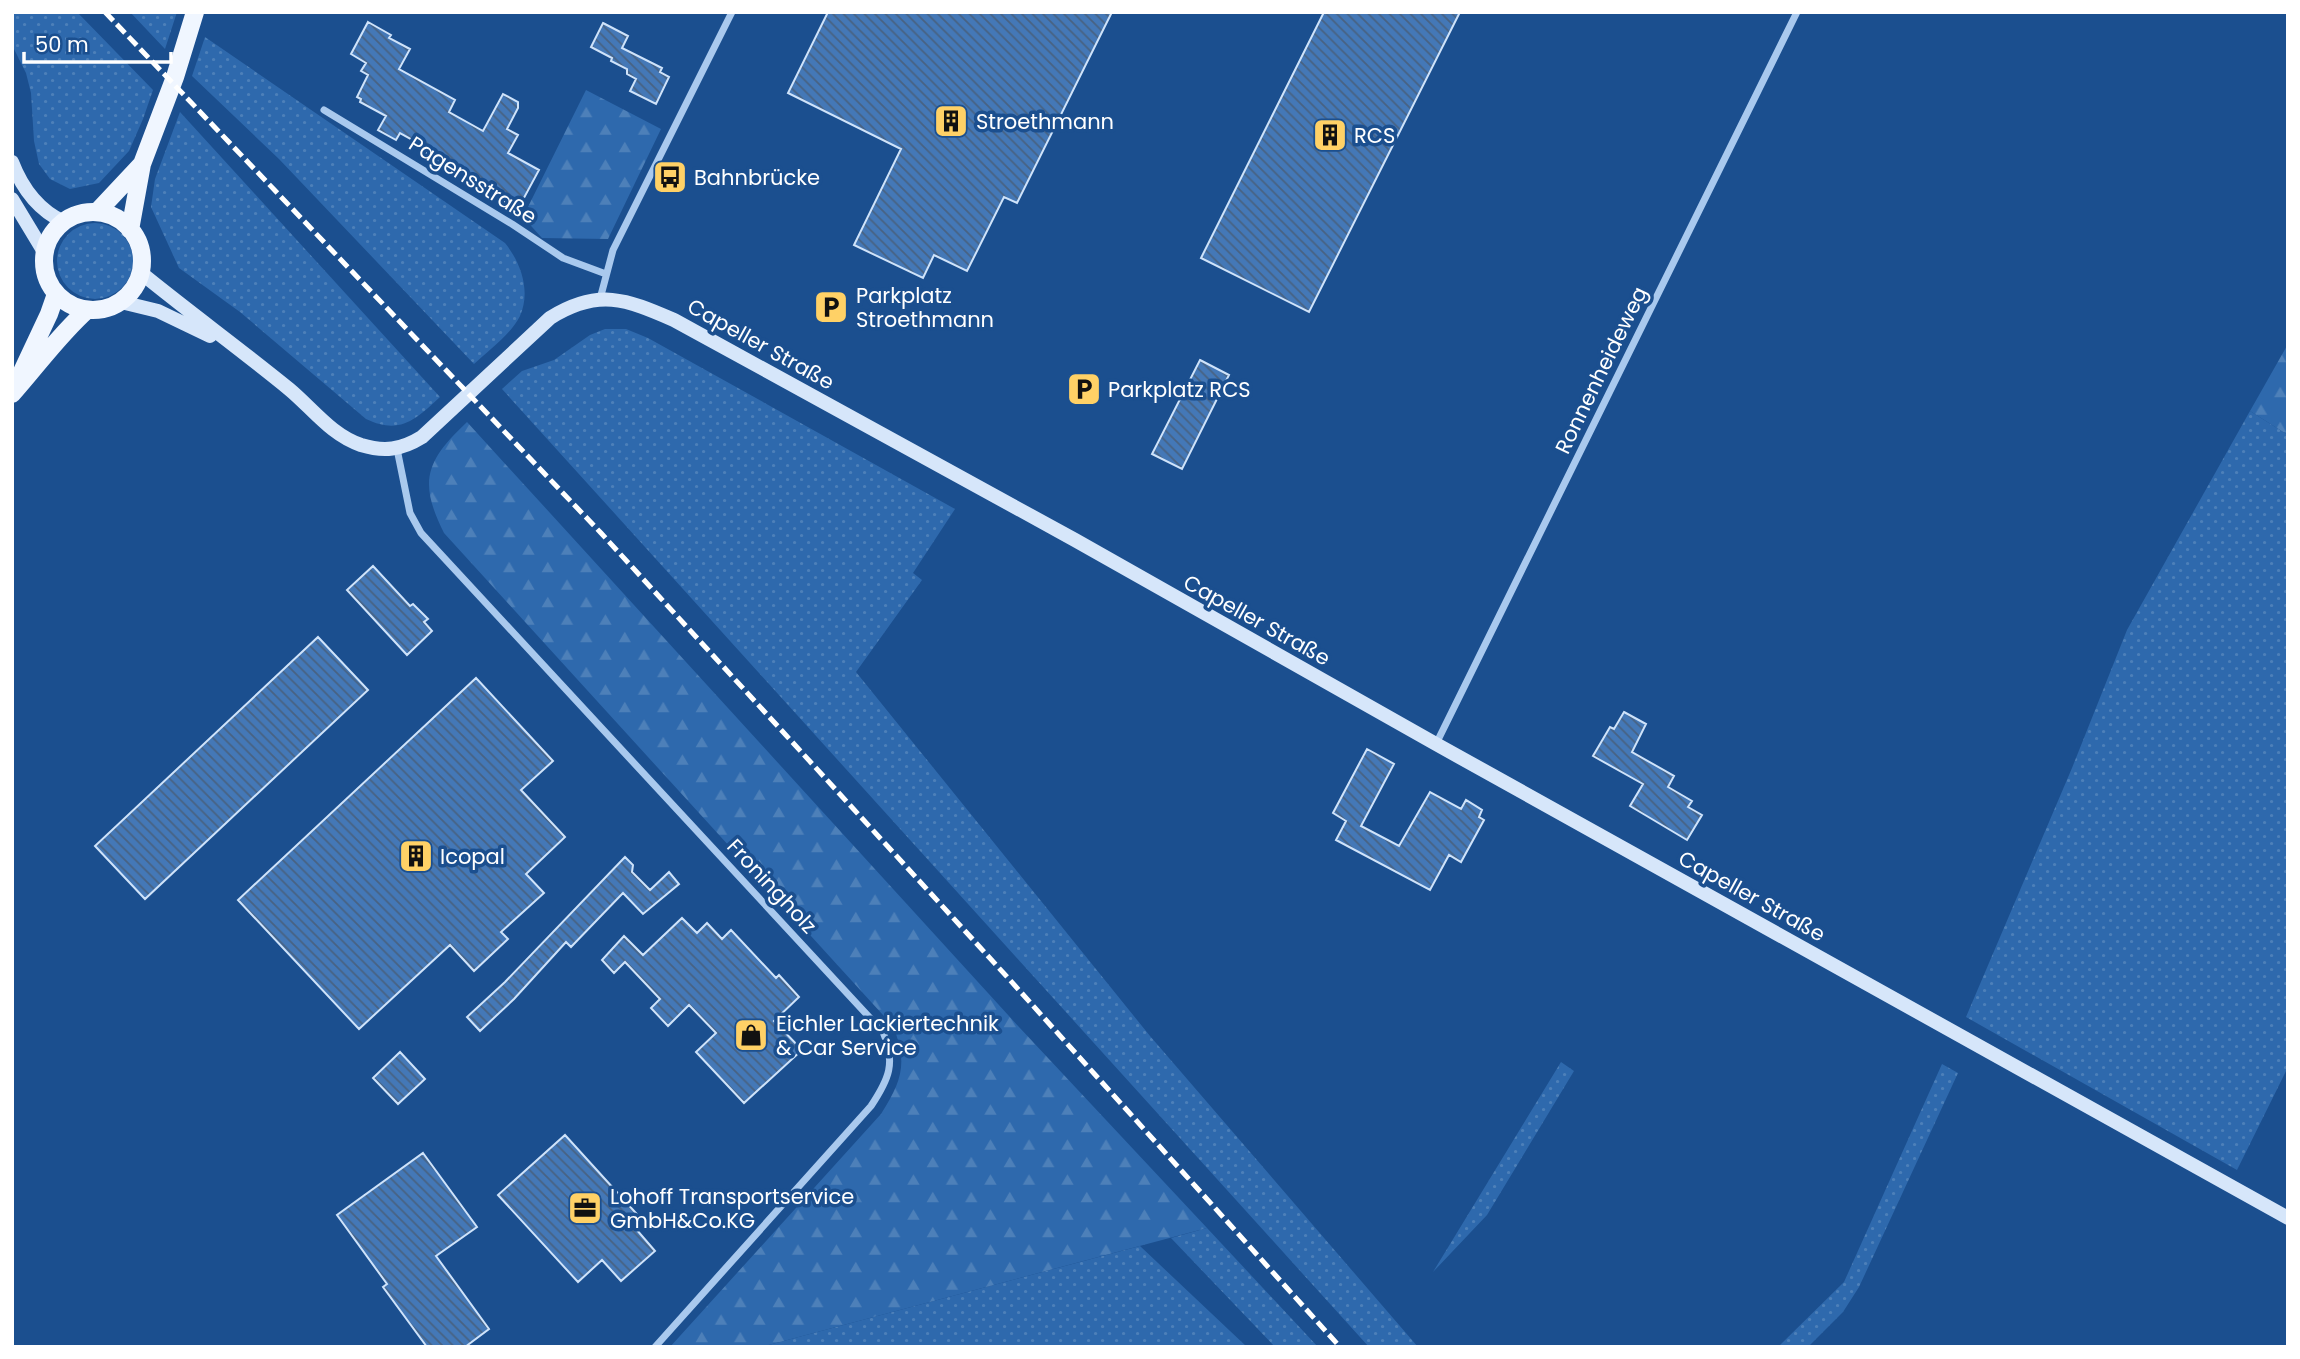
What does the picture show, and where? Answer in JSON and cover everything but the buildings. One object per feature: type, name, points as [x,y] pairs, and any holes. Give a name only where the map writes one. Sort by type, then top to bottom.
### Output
[{"type":"main road","points":[[130,230],[142,164],[175,77],[195,12]]},
{"type":"main road","points":[[97,212],[142,164]]},
{"type":"main road","points":[[97,212],[115,217],[130,230],[139,244],[143,259],[134,289],[121,302],[99,310],[87,310],[65,302],[56,294],[47,281],[44,252],[50,237],[64,222],[79,214],[97,212]]},
{"type":"main road","points":[[12,393],[56,294]]},
{"type":"main road","points":[[12,393],[49,353],[67,328],[87,310]]},
{"type":"street","points":[[600,299],[613,250],[733,12]]},
{"type":"street","name":"Ronnenheideweg","points":[[1436,744],[1797,12]]},
{"type":"street","name":"Pagensstraße","points":[[324,110],[563,258],[606,274]]},
{"type":"street","points":[[12,162],[27,192],[36,203],[64,222]]},
{"type":"street","points":[[12,199],[44,252]]},
{"type":"street","points":[[140,272],[282,383],[323,422],[341,435],[358,444],[379,450],[397,449]]},
{"type":"street","name":"Capeller Straße","points":[[397,449],[408,446],[434,426],[550,318],[565,309],[600,299],[618,299],[646,308],[726,347],[2288,1218]]},
{"type":"street","points":[[121,302],[158,311],[231,345]]},
{"type":"street","name":"Froningholz","points":[[397,449],[410,513],[421,533],[883,1032],[890,1047],[891,1066],[884,1086],[871,1106],[656,1347]]},
{"type":"green space","points":[[12,12],[77,12],[153,90],[129,151],[99,183],[70,189],[50,179],[39,164],[34,141],[31,93],[26,73],[12,45]]},
{"type":"green space","points":[[130,12],[177,12],[165,49]]},
{"type":"green space","points":[[205,37],[505,243],[516,259],[523,278],[523,307],[516,323],[474,364],[279,159],[192,76]]},
{"type":"green space","points":[[586,90],[661,129],[608,239],[542,238],[523,217]]},
{"type":"green space","points":[[180,112],[440,397],[423,412],[398,425],[388,426],[366,419],[240,312],[179,268],[151,207],[155,179]]},
{"type":"green space","points":[[88,223],[102,223],[116,229],[127,240],[133,261],[130,276],[122,288],[102,299],[88,299],[74,293],[63,282],[57,268],[57,254],[63,240],[74,229]]},
{"type":"green space","points":[[605,329],[626,329],[648,338],[955,509],[913,573],[922,580],[856,672],[1150,1036],[1418,1347],[1369,1347],[502,389],[522,371],[554,360],[590,335]]},
{"type":"green space","points":[[2288,344],[2288,435],[2250,411]]},
{"type":"green space","points":[[2250,411],[2288,435],[2288,1067],[2237,1170],[1966,1017],[2072,768],[2127,630]]},
{"type":"green space","points":[[467,422],[1019,1027],[1207,1228],[761,1347],[670,1347],[881,1114],[894,1092],[901,1072],[898,1039],[893,1026],[444,533],[431,499],[430,473],[442,448]]},
{"type":"green space","points":[[1561,1062],[1574,1071],[1487,1215],[1433,1272]]},
{"type":"green space","points":[[1942,1064],[1958,1073],[1859,1287],[1843,1312],[1808,1347],[1778,1347],[1844,1282]]},
{"type":"green space","points":[[1207,1228],[1318,1347],[1275,1347],[1171,1238]]},
{"type":"green space","points":[[1140,1246],[1247,1347],[761,1347]]},
{"type":"railway","points":[[105,12],[601,533],[1009,979],[1340,1347]]},
{"type":"place","name":"Stroethmann","points":[[951,121]]},
{"type":"place","name":"RCS","points":[[1330,135]]},
{"type":"place","name":"Bahnbrücke","points":[[670,177]]},
{"type":"place","name":"Parkplatz Stroethmann","points":[[831,307]]},
{"type":"place","name":"Parkplatz RCS","points":[[1084,389]]},
{"type":"place","name":"Icopal","points":[[416,856]]},
{"type":"place","name":"Eichler Lackiertechnik & Car Service","points":[[751,1035]]},
{"type":"place","name":"Lohoff Transportservice GmbH&Co.KG","points":[[585,1208]]}]
